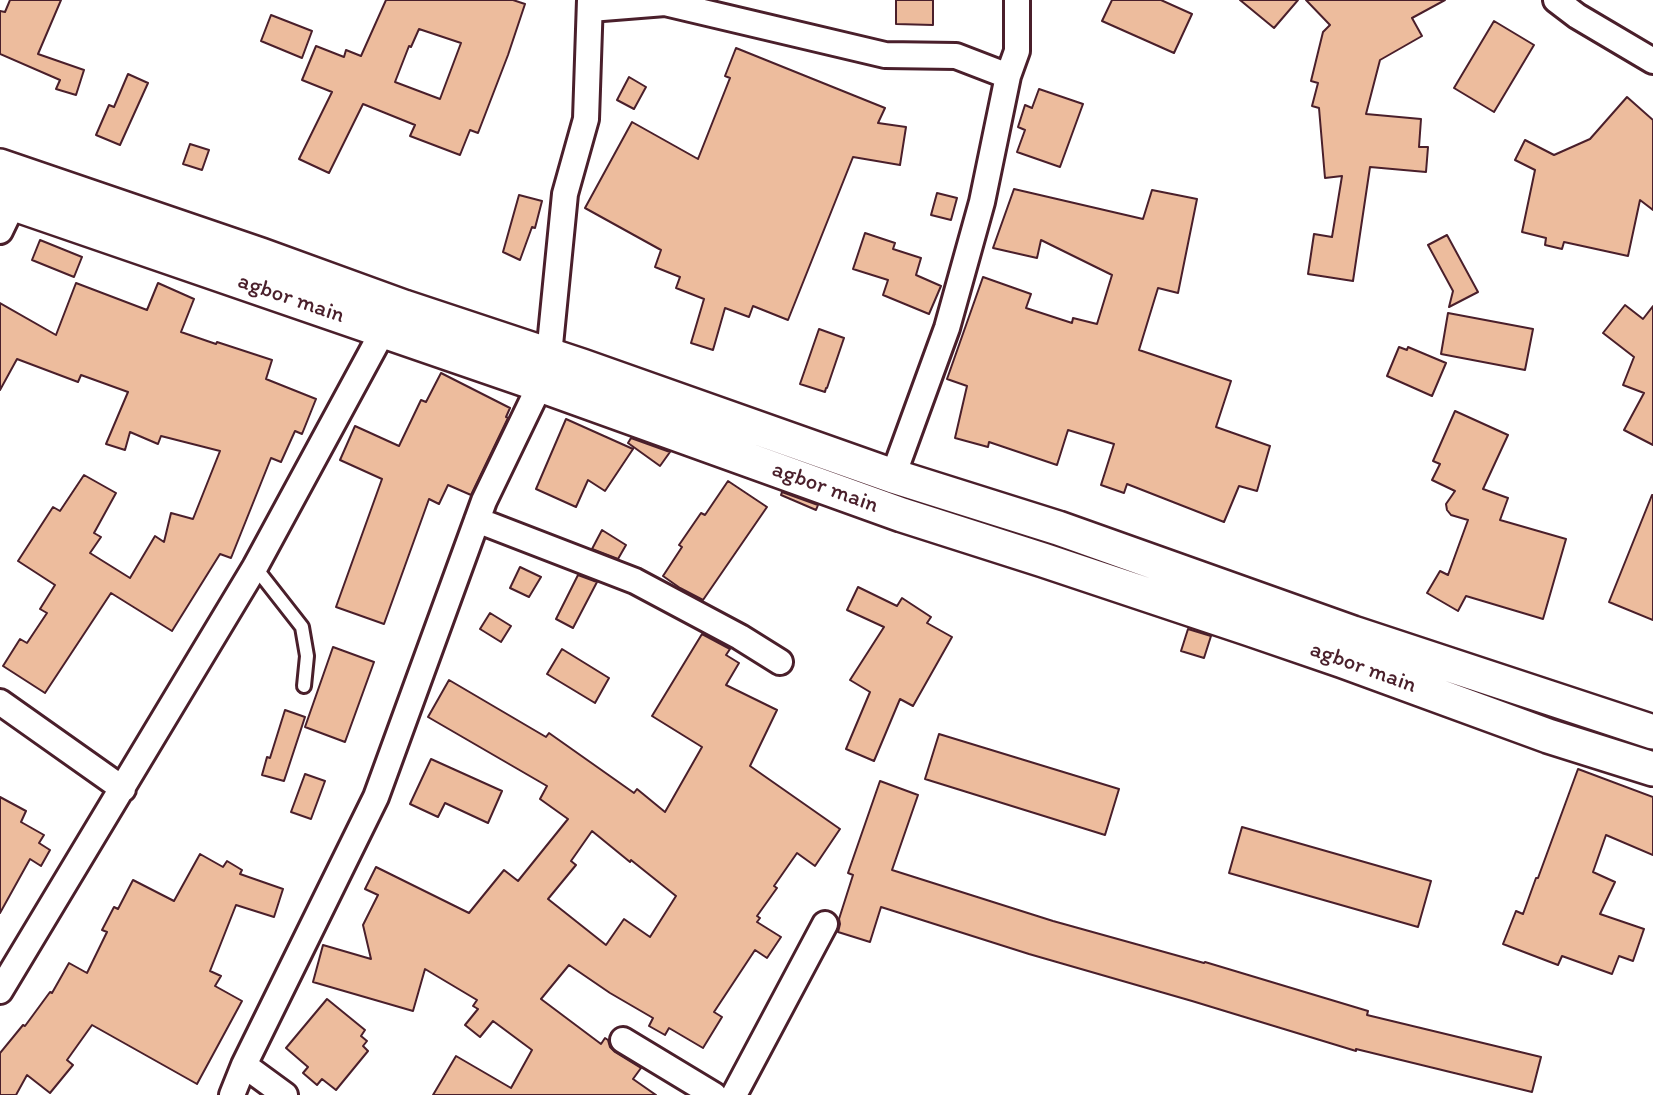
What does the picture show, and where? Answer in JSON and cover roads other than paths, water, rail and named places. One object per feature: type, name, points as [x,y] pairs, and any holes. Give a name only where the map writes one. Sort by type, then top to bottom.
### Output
[{"type":"main road","name":"agbor main","points":[[0,166],[255,270],[383,331],[545,370],[1058,528],[1353,633],[1653,732]]},
{"type":"main road","name":"agbor main","points":[[4,211],[404,306],[545,370],[902,515],[1262,633],[1548,736],[1653,769]]},
{"type":"street","points":[[893,476],[947,328],[982,202],[1008,76],[1017,51],[1017,0]]},
{"type":"street","points":[[1556,0],[1577,16],[1653,61]]},
{"type":"street","points":[[232,1095],[244,1065],[376,797],[484,500],[545,370],[565,194],[586,119],[590,5],[665,3],[885,55],[956,56],[1008,76]]},
{"type":"street","points":[[0,991],[254,567],[383,331]]},
{"type":"street","points":[[477,520],[635,581],[740,637],[780,662]]},
{"type":"street","points":[[0,702],[122,789]]},
{"type":"street","points":[[734,1095],[825,923]]},
{"type":"street","points":[[623,1040],[715,1095]]},
{"type":"street","points":[[244,1065],[285,1095]]},
{"type":"lane","points":[[254,567],[302,627],[307,656],[304,686]]}]
